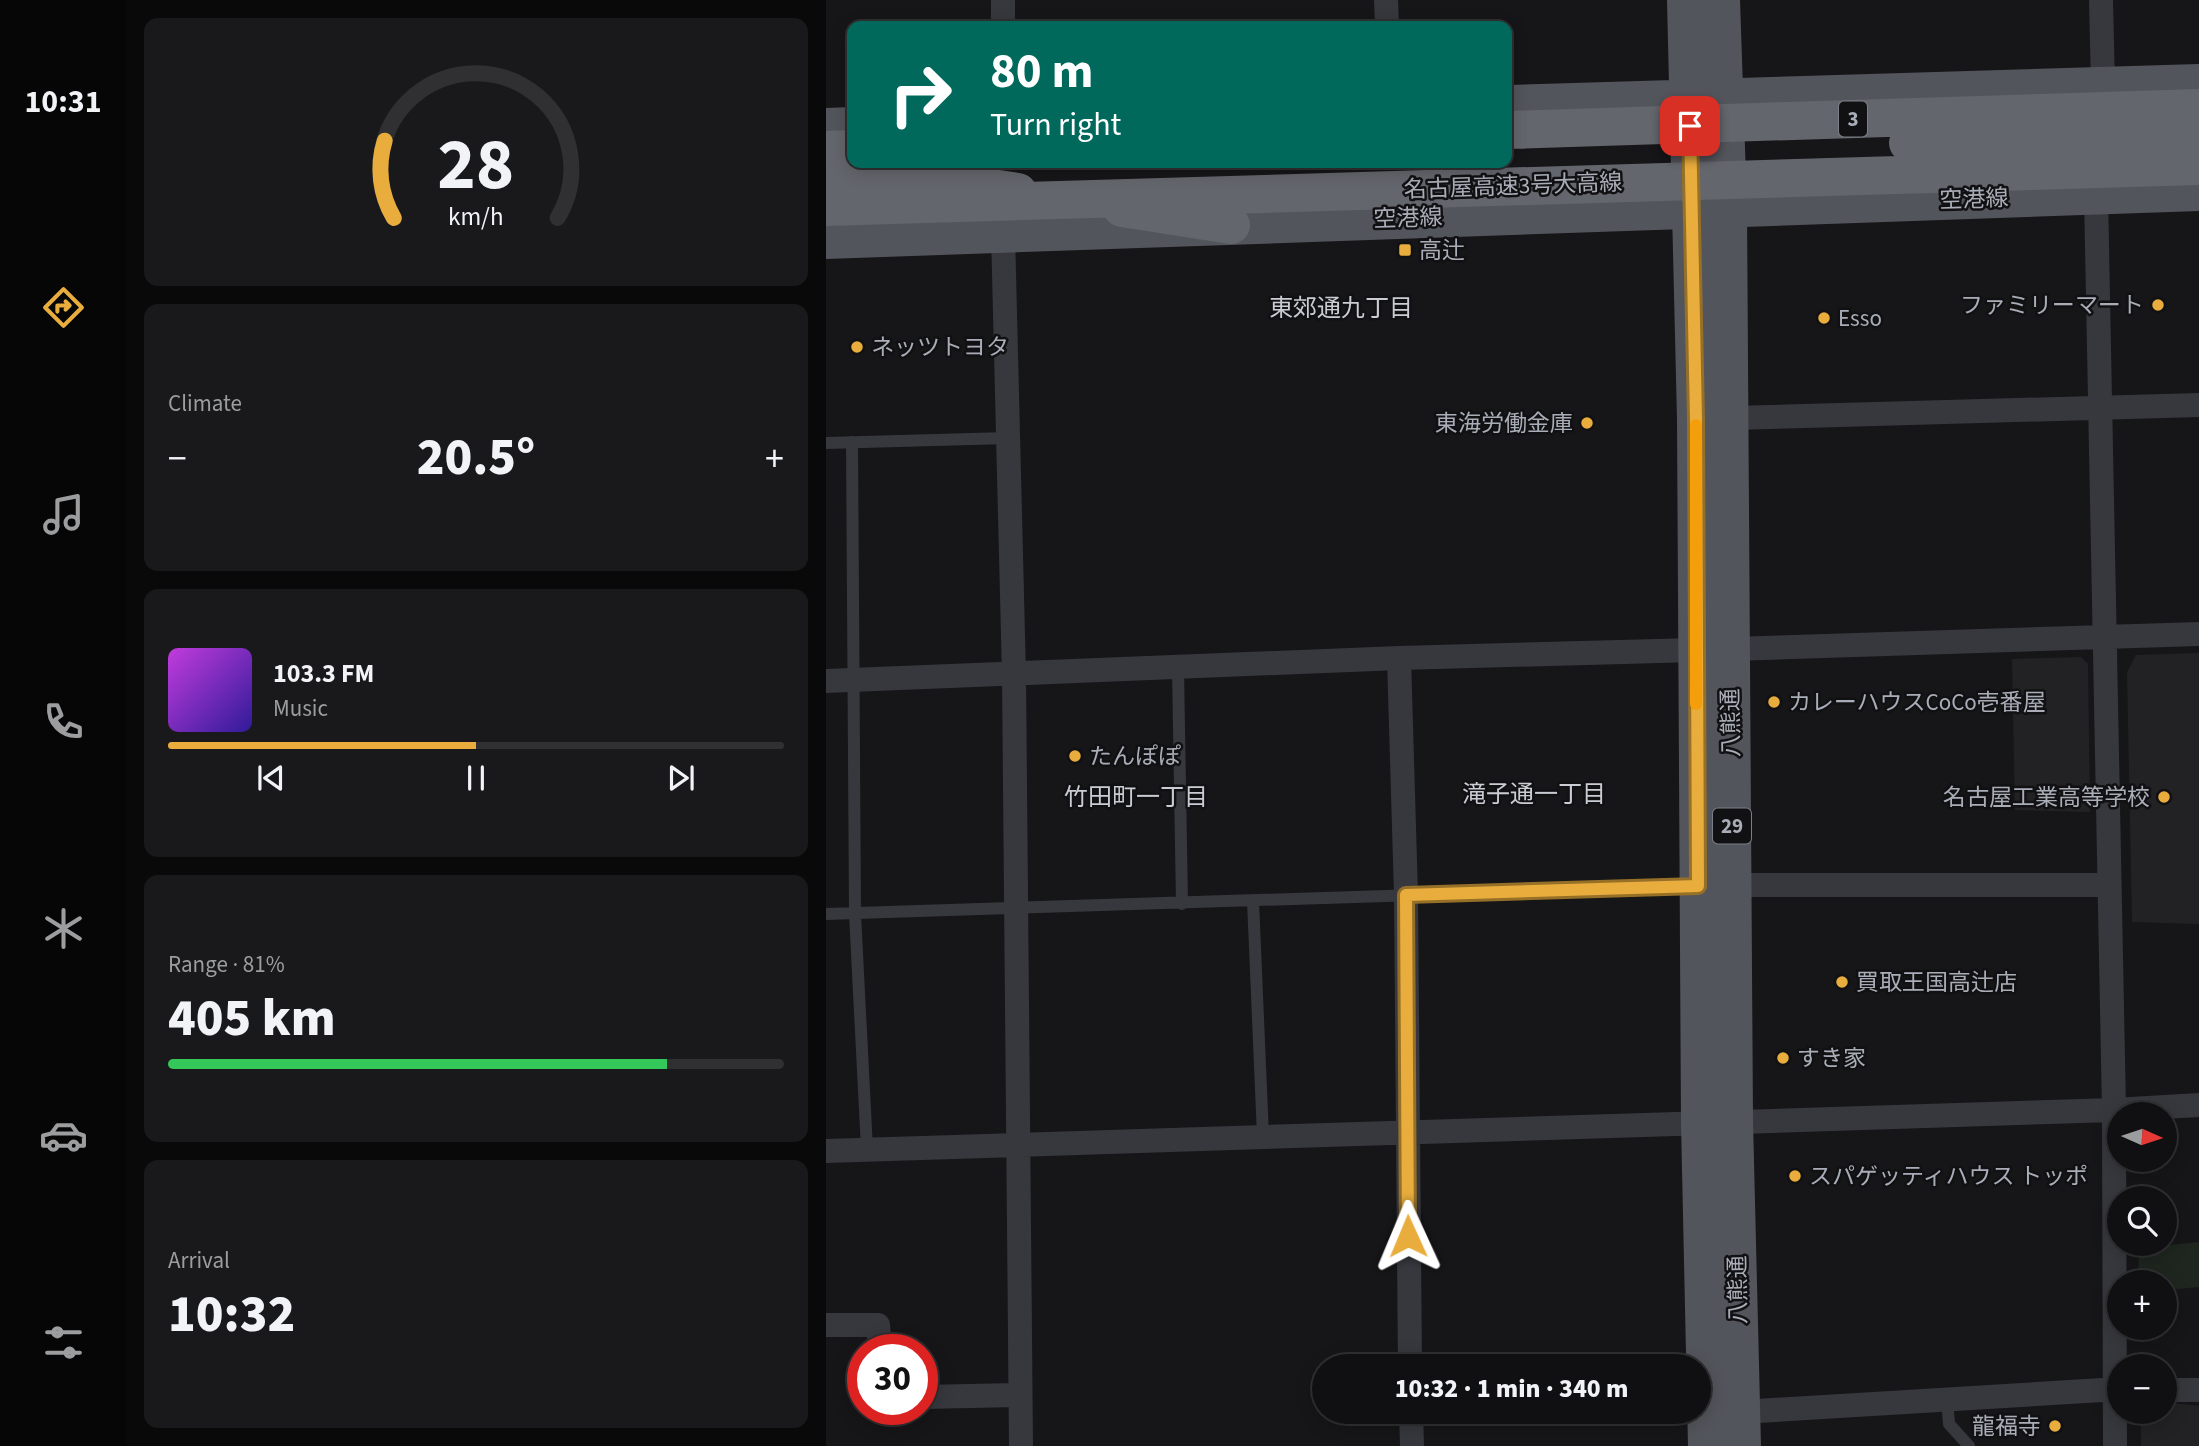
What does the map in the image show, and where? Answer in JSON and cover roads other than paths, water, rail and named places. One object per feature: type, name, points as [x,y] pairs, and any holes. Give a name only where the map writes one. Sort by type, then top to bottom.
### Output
[{"type":"highway","name":"3","points":[[1512,130],[2199,108]]},
{"type":"highway","points":[[1512,153],[2199,136]]},
{"type":"highway","points":[[826,150],[847,149]]},
{"type":"highway","name":"名古屋高速3号大高線","points":[[826,207],[2199,166]]},
{"type":"highway","points":[[826,184],[952,181],[1231,225]]},
{"type":"main road","name":"八熊通","points":[[1686,0],[1706,98],[1710,207],[1717,1122],[1707,1446]]},
{"type":"main road","name":"八熊通","points":[[1706,98],[1721,0]]},
{"type":"main road","points":[[1512,104],[2199,83]]},
{"type":"main road","points":[[826,127],[847,125]]},
{"type":"main road","name":"空港線","points":[[826,240],[2199,192]]},
{"type":"main road","name":"八熊通","points":[[1710,207],[1731,418],[1713,650]]},
{"type":"main road","name":"八熊通","points":[[1717,1122],[1742,1429]]},
{"type":"street","points":[[1003,0],[1003,21]]},
{"type":"street","points":[[1386,0],[1387,21]]},
{"type":"street","points":[[2101,0],[2103,86]]},
{"type":"street","points":[[2096,195],[2114,1102]]},
{"type":"street","points":[[1003,233],[1014,675],[1016,1143],[1021,1446]]},
{"type":"street","points":[[1731,418],[2199,405]]},
{"type":"street","points":[[826,681],[1399,658],[2199,634]]},
{"type":"street","points":[[1399,658],[1406,895],[1410,1354]]},
{"type":"street","points":[[1716,885],[2109,885]]},
{"type":"street","points":[[2177,1106],[2199,1105]]},
{"type":"street","points":[[826,1151],[2107,1110]]},
{"type":"street","points":[[2115,1172],[2117,1354]]},
{"type":"street","points":[[826,1325],[878,1325],[879,1334]]},
{"type":"street","points":[[1742,1429],[1947,1399],[2107,1390]]},
{"type":"street","points":[[2177,1390],[2199,1390]]},
{"type":"street","points":[[938,1397],[1020,1395]]},
{"type":"street","points":[[1411,1424],[1412,1446]]},
{"type":"street","points":[[2115,1446],[2116,1424]]},
{"type":"lane","points":[[826,443],[1008,438]]},
{"type":"lane","points":[[852,442],[851,680],[855,914],[867,1149]]},
{"type":"lane","points":[[1178,668],[1181,904]]},
{"type":"lane","points":[[826,914],[1017,910],[1716,885]]},
{"type":"lane","points":[[1253,901],[1263,1136]]},
{"type":"lane","points":[[1947,1399],[1949,1424],[1969,1446]]},
{"type":"place","name":"高辻","points":[[1405,250]]},
{"type":"place","name":"ファミリーマート","points":[[2158,305]]},
{"type":"place","name":"Esso","points":[[1824,318]]},
{"type":"place","name":"ネッツトヨタ","points":[[857,347]]},
{"type":"place","name":"東海労働金庫","points":[[1587,423]]},
{"type":"place","name":"カレーハウスCoCo壱番屋","points":[[1774,702]]},
{"type":"place","name":"たんぽぽ","points":[[1075,756]]},
{"type":"place","name":"名古屋工業高等学校","points":[[2164,797]]},
{"type":"place","name":"買取王国高辻店","points":[[1842,982]]},
{"type":"place","name":"すき家","points":[[1783,1058]]},
{"type":"place","name":"スパゲッティハウス トッポ","points":[[1795,1176]]},
{"type":"place","name":"龍福寺","points":[[2055,1426]]},
{"type":"district","name":"東郊通九丁目","points":[[1341,308]]},
{"type":"district","name":"滝子通一丁目","points":[[1534,794]]},
{"type":"district","name":"竹田町一丁目","points":[[1136,797]]}]
